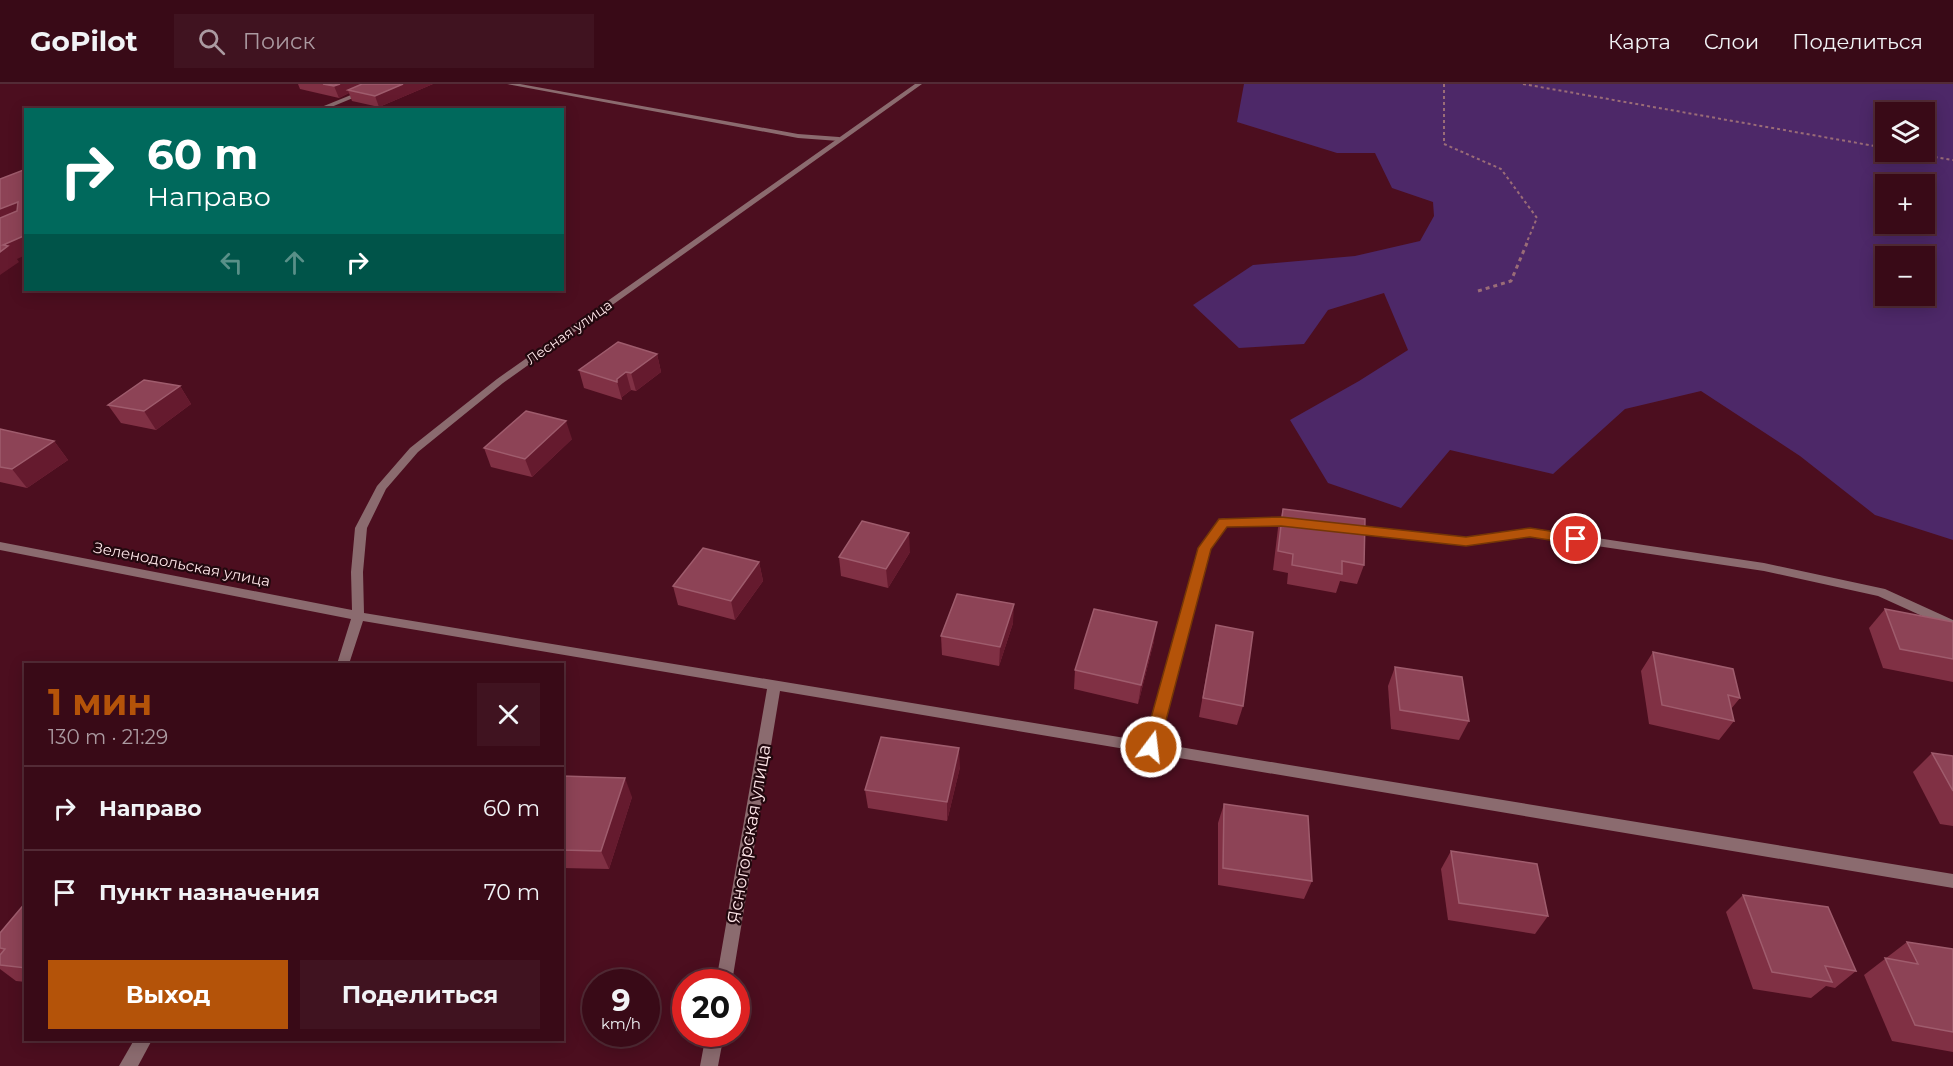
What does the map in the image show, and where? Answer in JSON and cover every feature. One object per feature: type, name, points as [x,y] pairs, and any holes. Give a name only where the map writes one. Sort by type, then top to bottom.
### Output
[{"type":"street","points":[[322,108],[384,84]]},
{"type":"street","points":[[510,84],[798,136],[839,139]]},
{"type":"street","name":"Лесная улица","points":[[343,663],[358,616],[357,572],[361,528],[381,488],[414,450],[500,381],[919,84]]},
{"type":"street","points":[[1151,747],[1204,548],[1224,522],[1304,524]]},
{"type":"street","points":[[1338,528],[1466,542],[1530,532],[1764,567],[1881,592],[1953,624]]},
{"type":"street","name":"Зеленодольская улица","points":[[0,546],[358,616],[1953,882]]},
{"type":"street","name":"Ясногорская улица","points":[[726,969],[774,686]]},
{"type":"street","points":[[128,1066],[142,1041]]},
{"type":"street","points":[[709,1066],[713,1047]]},
{"type":"path","points":[[1444,84],[1444,144],[1501,169],[1538,218],[1511,281],[1478,291]]},
{"type":"path","points":[[1523,84],[1875,146]]},
{"type":"path","points":[[1935,157],[1953,160]]},
{"type":"shaded area","points":[[1244,84],[1953,84],[1953,540],[1875,515],[1800,456],[1701,391],[1625,409],[1553,474],[1450,450],[1401,508],[1328,483],[1290,420],[1408,350],[1384,293],[1328,310],[1304,344],[1239,348],[1193,305],[1253,265],[1355,256],[1420,241],[1434,216],[1433,202],[1392,188],[1375,153],[1337,153],[1237,122]]},
{"type":"building","points":[[362,84],[403,84],[375,96],[348,90]]},
{"type":"building","points":[[24,170],[24,236],[3,245],[8,246],[0,252],[0,218],[17,211],[18,202],[0,209],[0,179]]},
{"type":"building","points":[[618,342],[657,354],[631,373],[626,372],[617,379],[617,382],[579,370]]},
{"type":"building","points":[[144,380],[180,386],[144,411],[108,405]]},
{"type":"building","points":[[526,411],[566,421],[525,459],[484,448]]},
{"type":"building","points":[[0,429],[54,441],[12,469],[0,467]]},
{"type":"building","points":[[1283,509],[1365,519],[1364,565],[1342,561],[1342,574],[1292,565],[1293,554],[1278,551]]},
{"type":"building","points":[[862,521],[909,533],[886,569],[839,557]]},
{"type":"building","points":[[703,548],[759,562],[731,601],[673,586]]},
{"type":"building","points":[[957,594],[1014,604],[1000,647],[941,636]]},
{"type":"building","points":[[1094,609],[1157,622],[1141,685],[1075,670]]},
{"type":"building","points":[[1885,609],[1953,622],[1953,659],[1900,649]]},
{"type":"building","points":[[1216,625],[1253,632],[1243,706],[1203,698]]},
{"type":"building","points":[[1653,652],[1733,669],[1740,698],[1728,695],[1734,721],[1662,705]]},
{"type":"building","points":[[1395,667],[1462,677],[1469,721],[1400,710]]},
{"type":"building","points":[[881,737],[959,748],[947,802],[865,790]]},
{"type":"building","points":[[1932,753],[1953,756],[1953,791]]},
{"type":"building","points":[[564,776],[625,778],[601,851],[564,850]]},
{"type":"building","points":[[1224,804],[1308,816],[1312,881],[1223,868]]},
{"type":"building","points":[[1451,851],[1537,864],[1548,916],[1459,903]]},
{"type":"building","points":[[1743,895],[1828,907],[1856,971],[1825,966],[1832,982],[1772,972]]},
{"type":"building","points":[[24,904],[24,968],[0,965],[0,955],[5,949],[0,948],[0,933]]},
{"type":"building","points":[[1907,942],[1953,949],[1953,1032],[1915,1025],[1885,958],[1918,964]]},
{"type":"route","points":[[1151,747],[1204,548],[1224,522],[1281,522],[1466,542],[1530,532],[1576,539]]}]
